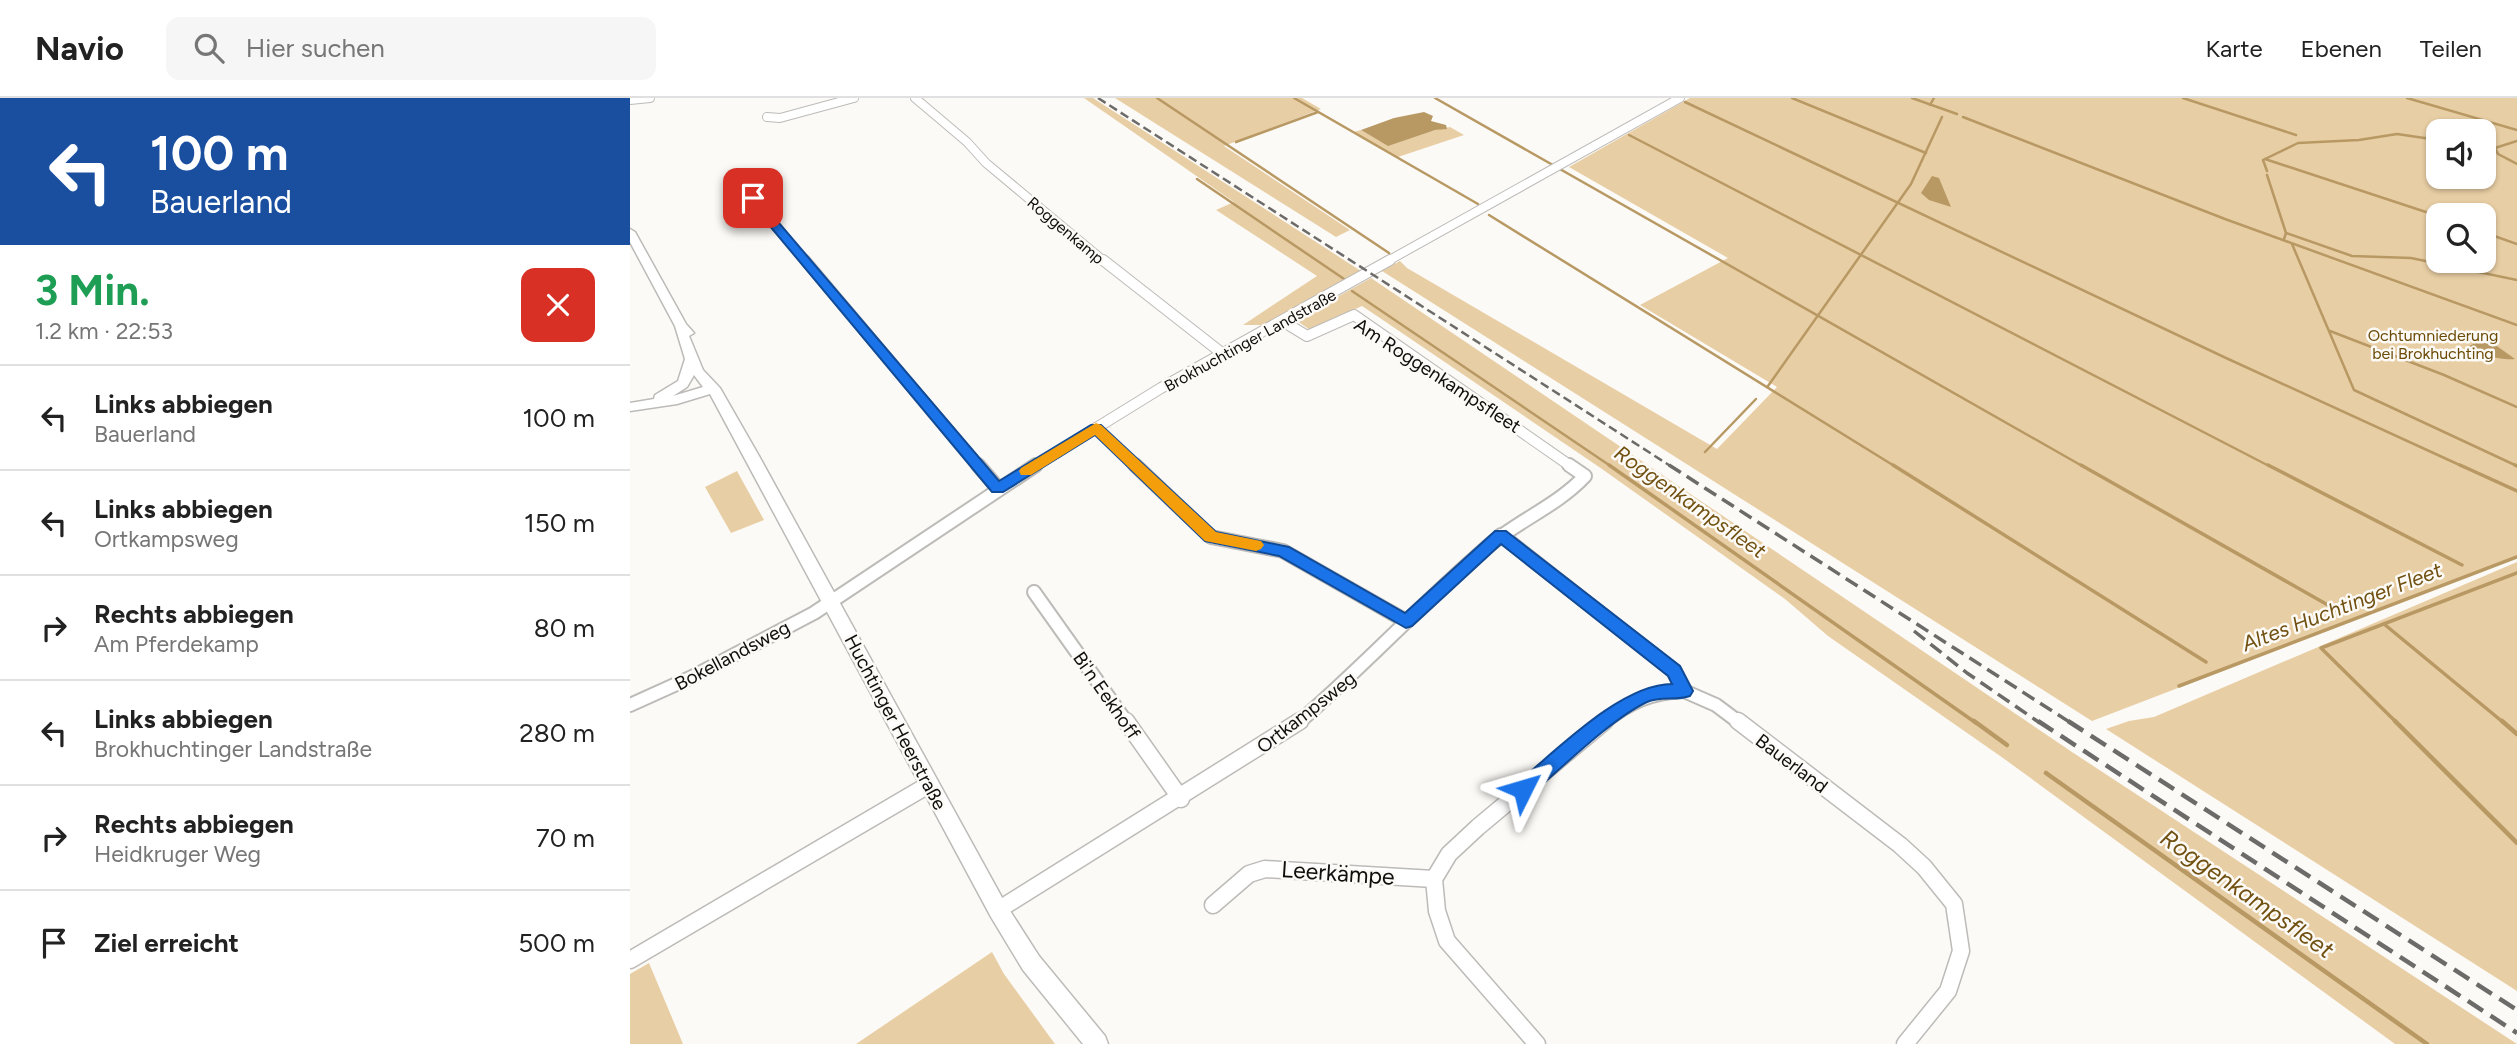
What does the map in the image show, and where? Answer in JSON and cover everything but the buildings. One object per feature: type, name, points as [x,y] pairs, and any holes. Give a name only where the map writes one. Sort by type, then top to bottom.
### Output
[{"type":"main road","name":"Huchtinger Heerstraße","points":[[630,232],[681,326],[715,379],[713,388]]},
{"type":"main road","name":"Huchtinger Heerstraße","points":[[681,326],[691,359],[705,384],[713,388],[722,404],[998,911],[1031,963],[1097,1044]]},
{"type":"main road","points":[[660,398],[683,385],[690,376],[691,359]]},
{"type":"main road","points":[[630,407],[713,388]]},
{"type":"main road","points":[[630,407],[677,400],[713,388]]},
{"type":"main road","points":[[677,400],[722,404]]},
{"type":"street","points":[[630,100],[650,98]]},
{"type":"street","points":[[767,117],[780,118],[854,98]]},
{"type":"street","name":"Roggenkamp","points":[[915,98],[967,142],[986,163],[1223,354]]},
{"type":"street","name":"Brokhuchtinger Landstraße","points":[[830,599],[998,488],[1096,428],[1680,98]]},
{"type":"street","points":[[741,180],[749,194],[998,488]]},
{"type":"street","name":"Am Roggenkampsfleet","points":[[1284,322],[1307,336],[1354,315],[1586,475]]},
{"type":"street","points":[[1096,428],[1211,537],[1283,551],[1406,621]]},
{"type":"street","name":"Ortkampsweg","points":[[998,911],[1181,799],[1303,720],[1501,535],[1573,489],[1586,475]]},
{"type":"street","points":[[1501,535],[1674,671],[1684,691],[1659,691],[1620,709],[1468,836],[1449,854],[1434,879],[1437,911],[1447,941],[1537,1044]]},
{"type":"street","name":"Bi'n Eekhoff","points":[[1034,592],[1181,799]]},
{"type":"street","name":"Bokellandsweg","points":[[630,705],[692,677],[814,612],[830,599]]},
{"type":"street","name":"Bauerland","points":[[1684,691],[1716,705],[1900,845],[1924,867],[1954,904],[1961,951],[1948,991],[1905,1044]]},
{"type":"street","points":[[630,960],[929,784]]},
{"type":"street","name":"Leerkämpe","points":[[1213,905],[1249,874],[1265,869],[1434,879]]},
{"type":"green space","points":[[1084,98],[1093,98],[1364,273],[1272,325],[1243,325],[1317,276],[1216,210],[1234,202]]},
{"type":"green space","points":[[1115,98],[1302,98],[1321,109],[1224,146],[1350,230],[1336,237]]},
{"type":"green space","name":"Ochtumniederung bei Brokhuchting","points":[[1690,98],[2517,98],[2517,558],[2092,721],[1382,271],[1400,261],[1407,268],[1717,449],[1777,387],[1640,305],[1728,258],[1569,167]]},
{"type":"green space","points":[[1450,127],[1464,135],[1398,157],[1353,132],[1361,130],[1380,141]]},
{"type":"green space","points":[[1371,278],[2072,752],[2517,1044],[2395,1044],[2003,758],[1828,636],[1785,599],[1602,469],[1362,306],[1310,330],[1296,320]]},
{"type":"green space","points":[[737,471],[764,520],[731,533],[705,487]]},
{"type":"green space","points":[[2517,562],[2517,991],[2106,729],[2129,721],[2154,717]]},
{"type":"green space","points":[[992,952],[1004,974],[1055,1044],[856,1044]]},
{"type":"green space","points":[[649,963],[683,1044],[630,1044],[630,974]]},
{"type":"shaded area","points":[[1424,112],[1433,116],[1431,121],[1446,125],[1447,129],[1435,130],[1388,146],[1361,130],[1394,118]]},
{"type":"shaded area","points":[[1932,176],[1939,178],[1951,207],[1929,200],[1921,193]]},
{"type":"shaded area","points":[[2475,337],[2487,339],[2515,359],[2497,358],[2477,352],[2469,346],[2475,343]]},
{"type":"waterway","points":[[1157,98],[1389,253]]},
{"type":"waterway","points":[[1294,98],[1478,204]]},
{"type":"waterway","points":[[1435,98],[1818,316]]},
{"type":"waterway","points":[[1792,98],[1925,153]]},
{"type":"waterway","points":[[1912,98],[1930,105]]},
{"type":"waterway","points":[[1930,105],[1934,98]]},
{"type":"waterway","points":[[2183,98],[2296,135]]},
{"type":"waterway","points":[[2407,98],[2517,130]]},
{"type":"waterway","points":[[1685,102],[1898,203]]},
{"type":"waterway","points":[[1930,105],[1957,114]]},
{"type":"waterway","points":[[1236,142],[1318,112]]},
{"type":"waterway","points":[[1925,153],[1942,117]]},
{"type":"waterway","points":[[1963,117],[2225,219],[2517,325]]},
{"type":"waterway","points":[[2265,159],[2298,143],[2359,140],[2397,134],[2426,138]]},
{"type":"waterway","points":[[1629,135],[1861,255]]},
{"type":"waterway","name":"Altes Huchtinger Fleet","points":[[2496,148],[2517,141]]},
{"type":"waterway","name":"Altes Huchtinger Fleet","points":[[2496,150],[2498,154],[2517,164]]},
{"type":"waterway","points":[[1898,203],[1911,184],[1925,153]]},
{"type":"waterway","points":[[2265,159],[2426,212]]},
{"type":"waterway","points":[[2265,159],[2263,160],[2267,171]]},
{"type":"waterway","points":[[2267,175],[2286,233]]},
{"type":"waterway","name":"Roggenkampsfleet","points":[[1197,179],[1347,281]]},
{"type":"waterway","points":[[1861,255],[1898,203]]},
{"type":"waterway","points":[[1898,203],[2464,467]]},
{"type":"waterway","points":[[1489,215],[1896,467]]},
{"type":"waterway","points":[[2284,239],[2286,233]]},
{"type":"waterway","points":[[2286,233],[2352,256],[2411,258],[2517,280]]},
{"type":"waterway","points":[[2496,237],[2517,244]]},
{"type":"waterway","points":[[2292,244],[2354,390],[2517,466],[2515,465]]},
{"type":"waterway","points":[[1818,316],[1861,255]]},
{"type":"waterway","points":[[1861,255],[2271,467]]},
{"type":"waterway","name":"Roggenkampsfleet","points":[[1352,291],[1612,467]]},
{"type":"waterway","points":[[1768,386],[1818,316]]},
{"type":"waterway","points":[[1818,316],[2084,467]]},
{"type":"waterway","points":[[2330,331],[2444,375],[2517,407]]},
{"type":"waterway","points":[[1705,452],[1756,399]]},
{"type":"waterway","name":"Roggenkampsfleet","points":[[1609,465],[1976,723]]},
{"type":"waterway","points":[[1893,465],[2206,662]]},
{"type":"waterway","points":[[2081,465],[2342,613]]},
{"type":"waterway","points":[[2268,465],[2462,565]]},
{"type":"waterway","points":[[2460,465],[2517,491]]},
{"type":"waterway","name":"Altes Huchtinger Fleet","points":[[2179,686],[2517,557]]},
{"type":"waterway","points":[[2397,723],[2321,648],[2517,573]]},
{"type":"waterway","points":[[2384,624],[2504,723]]},
{"type":"waterway","name":"Roggenkampsfleet","points":[[1974,721],[2007,745]]},
{"type":"waterway","points":[[2502,721],[2517,734]]},
{"type":"waterway","points":[[2397,723],[2517,843]]},
{"type":"waterway","name":"Roggenkampsfleet","points":[[2046,773],[2427,1044]]},
{"type":"railway","points":[[1098,98],[1672,467]]},
{"type":"railway","points":[[1669,465],[2071,723]]},
{"type":"railway","points":[[1914,631],[1967,673],[2040,723]]},
{"type":"railway","points":[[2038,721],[2517,1033]]},
{"type":"railway","points":[[2068,721],[2517,1010]]},
{"type":"slow traffic","points":[[1026,471],[1096,428],[1211,537],[1256,545]]},
{"type":"route","points":[[753,198],[998,488],[1096,428],[1211,537],[1283,551],[1406,621],[1501,535],[1674,671],[1684,691],[1659,691],[1620,709],[1523,789]]}]
